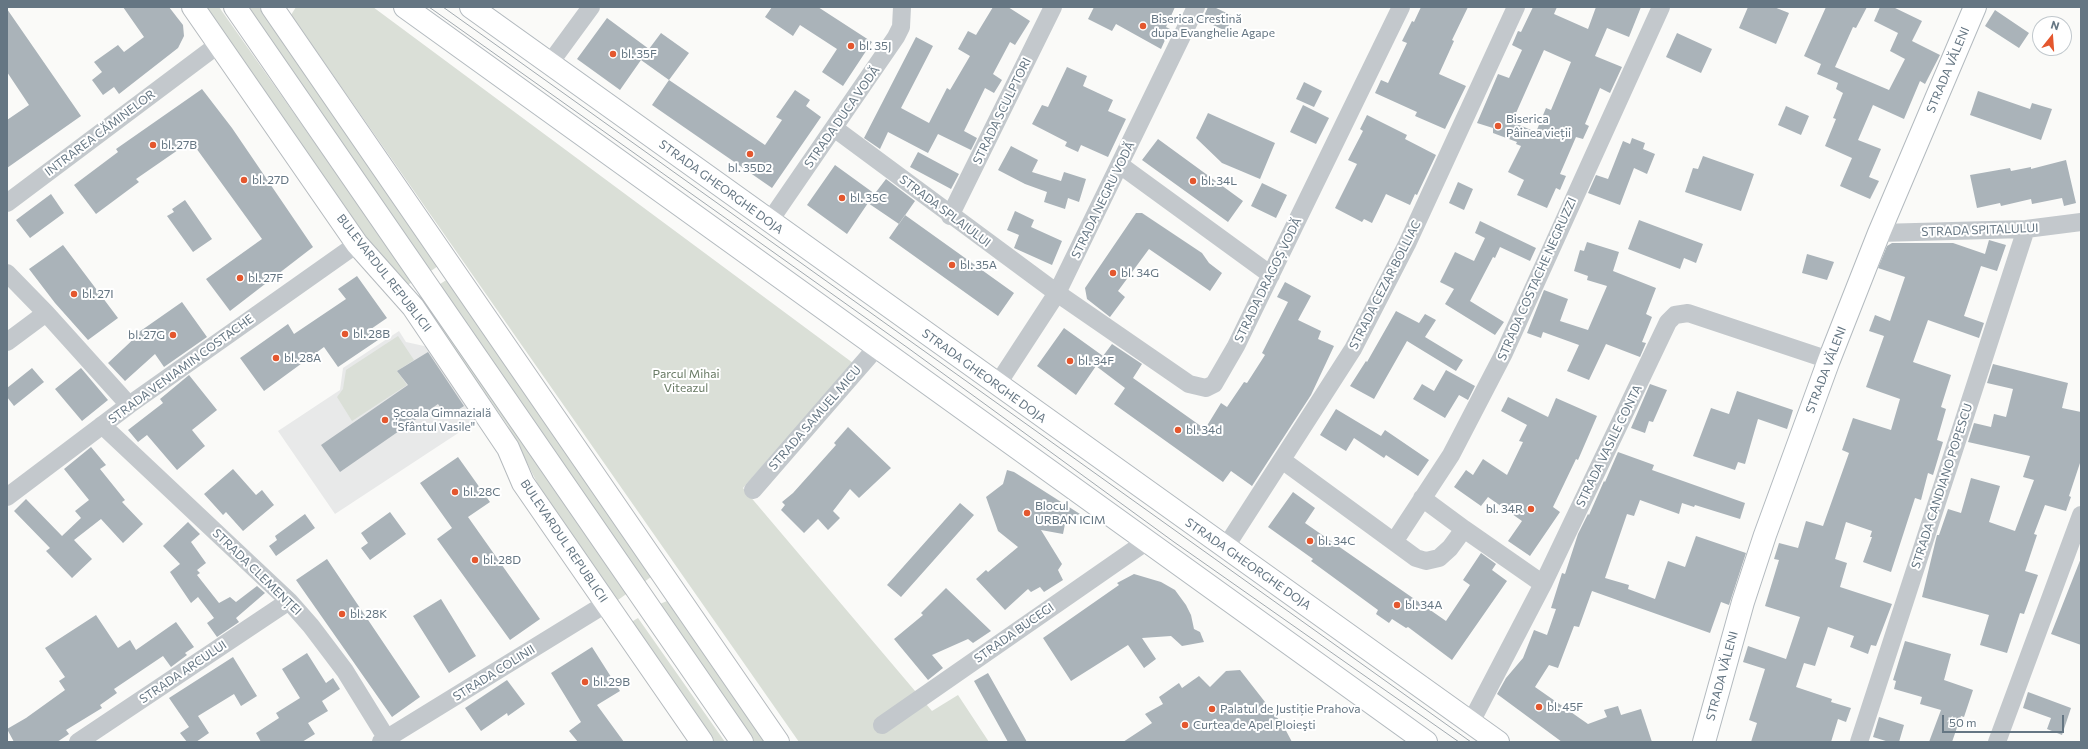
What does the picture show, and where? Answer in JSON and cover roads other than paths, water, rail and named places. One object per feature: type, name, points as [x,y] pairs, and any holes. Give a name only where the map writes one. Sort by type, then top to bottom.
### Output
[{"type":"main road","name":"BULEVARDUL REPUBLICII","points":[[193,7],[357,244],[413,307],[508,448],[523,483],[702,742]]},
{"type":"main road","points":[[235,7],[742,742]]},
{"type":"main road","points":[[404,7],[1426,742]]},
{"type":"main road","name":"STRADA GHEORGHE DOJA","points":[[471,7],[769,222],[1498,742]]},
{"type":"main road","name":"STRADA VĂLENI","points":[[1704,742],[1726,658],[1758,557],[1829,360],[1879,233],[1975,7]]},
{"type":"main road","points":[[278,12],[778,742]]},
{"type":"street","points":[[550,63],[591,7]]},
{"type":"street","name":"STRADA DUCA VODĂ","points":[[769,222],[896,37],[900,27],[902,7]]},
{"type":"street","name":"STRADA SCULPTORI","points":[[950,216],[1053,7]]},
{"type":"street","name":"STRADA NEGRU VODĂ","points":[[997,385],[1057,293],[1196,7]]},
{"type":"street","name":"STRADA DRAGOȘ VODĂ","points":[[1057,293],[1189,384],[1206,388],[1214,384],[1222,372],[1271,275],[1401,7]]},
{"type":"street","name":"STRADA CEZAR BOLLIAC","points":[[1225,548],[1353,349],[1400,258],[1516,7]]},
{"type":"street","name":"STRADA COSTACHE NEGRUZZI","points":[[1394,542],[1451,455],[1504,353],[1661,7]]},
{"type":"street","name":"INTRAREA CĂMINELOR","points":[[7,203],[219,44]]},
{"type":"street","name":"STRADA SPLAIULUI","points":[[834,128],[950,216],[1057,293]]},
{"type":"street","points":[[1120,165],[1271,275]]},
{"type":"street","name":"STRADA SPITALULUI","points":[[1879,233],[2026,229],[2081,222]]},
{"type":"street","name":"STRADA CANDIANO POPESCU","points":[[1859,742],[2026,229]]},
{"type":"street","name":"STRADA VENIAMIN COSTACHE","points":[[7,497],[129,405],[357,244]]},
{"type":"street","points":[[7,274],[46,313],[129,405]]},
{"type":"street","points":[[7,342],[46,313]]},
{"type":"street","name":"STRADA VASILE CONTA","points":[[1471,722],[1543,584],[1668,322],[1675,315],[1688,313],[1829,360]]},
{"type":"street","name":"STRADA SAMUEL MICU","points":[[753,490],[877,347]]},
{"type":"street","name":"STRADA CLEMENȚEI","points":[[102,425],[289,601],[311,626],[345,671],[384,740]]},
{"type":"street","points":[[1282,460],[1416,558],[1426,561],[1439,558],[1450,548],[1464,529]]},
{"type":"street","points":[[1422,498],[1543,584]]},
{"type":"street","points":[[1997,742],[2081,515]]},
{"type":"street","name":"STRADA BUCEGI","points":[[882,725],[1147,541]]},
{"type":"street","name":"STRADA ARCULUI","points":[[78,742],[289,601]]},
{"type":"street","name":"STRADA COLINII","points":[[384,740],[606,603]]},
{"type":"tram line","points":[[429,7],[908,348],[1174,542],[1459,742]]},
{"type":"tram line","points":[[443,7],[1471,742]]},
{"type":"place","name":"Biserica Crestină dupa Evanghelie Agape","points":[[1143,26]]},
{"type":"place","name":"bl. 35J","points":[[851,46]]},
{"type":"place","name":"bl. 35F","points":[[613,54]]},
{"type":"place","name":"Biserica Pâinea vieții","points":[[1498,126]]},
{"type":"place","name":"bl. 27B","points":[[153,145]]},
{"type":"place","name":"bl. 35D2","points":[[750,154]]},
{"type":"place","name":"bl. 27D","points":[[244,180]]},
{"type":"place","name":"bl. 34L","points":[[1193,181]]},
{"type":"place","name":"bl. 35C","points":[[842,198]]},
{"type":"place","name":"bl. 35A","points":[[952,265]]},
{"type":"place","name":"bl. 34G","points":[[1113,273]]},
{"type":"place","name":"bl. 27F","points":[[240,278]]},
{"type":"place","name":"bl. 27I","points":[[74,294]]},
{"type":"place","name":"bl. 28B","points":[[345,334]]},
{"type":"place","name":"bl. 27G","points":[[173,335]]},
{"type":"place","name":"bl. 28A","points":[[276,358]]},
{"type":"place","name":"bl. 34F","points":[[1070,361]]},
{"type":"place","name":"Școala Gimnazială \"Sfântul Vasile\"","points":[[385,420]]},
{"type":"place","name":"bl. 34d","points":[[1178,430]]},
{"type":"place","name":"bl. 28C","points":[[455,492]]},
{"type":"place","name":"bl. 34R","points":[[1531,509]]},
{"type":"place","name":"Blocul URBAN ICIM","points":[[1027,513]]},
{"type":"place","name":"bl. 34C","points":[[1310,541]]},
{"type":"place","name":"bl. 28D","points":[[475,560]]},
{"type":"place","name":"bl. 34A","points":[[1397,605]]},
{"type":"place","name":"bl. 28K","points":[[342,614]]},
{"type":"place","name":"bl. 29B","points":[[585,682]]},
{"type":"place","name":"bl. 45F","points":[[1539,707]]},
{"type":"place","name":"Palatul de Justiție Prahova","points":[[1212,709]]},
{"type":"place","name":"Curtea de Apel Ploieşti","points":[[1185,725]]},
{"type":"park label","name":"Parcul Mihai Viteazul","points":[[686,381]]}]
